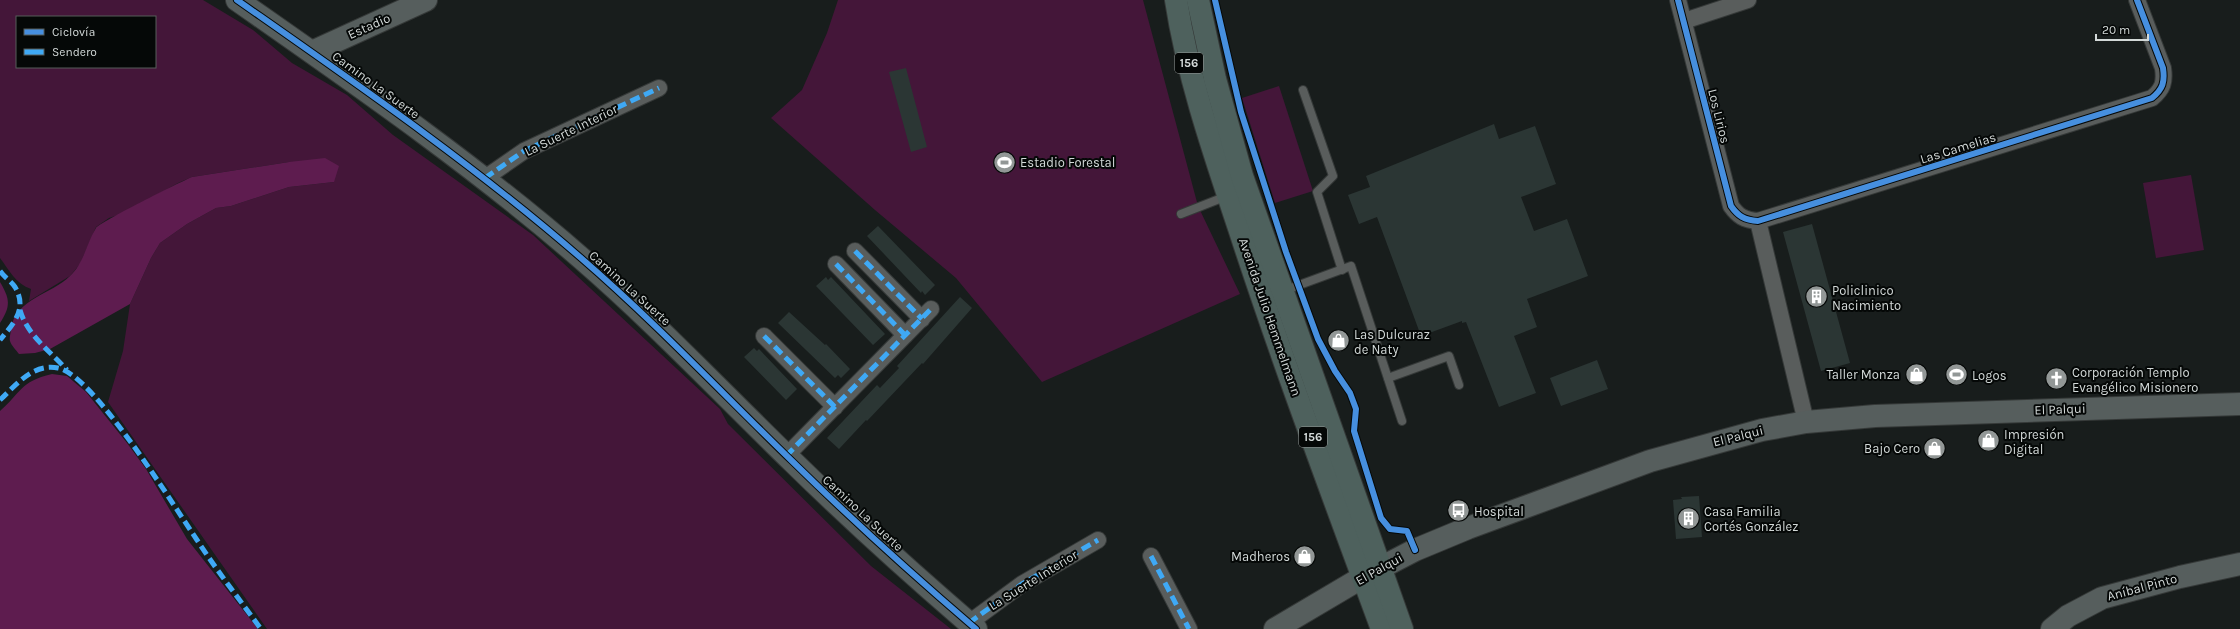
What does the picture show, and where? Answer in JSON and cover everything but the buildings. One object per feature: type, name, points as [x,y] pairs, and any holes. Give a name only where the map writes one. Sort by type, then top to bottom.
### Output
[{"type":"highway","name":"Avenida Julio Hemmelmann","points":[[1176,0],[1180,24],[1205,125],[1228,195],[1271,295],[1372,572],[1402,629]]},
{"type":"highway","name":"Avenida Julio Hemmelmann","points":[[1198,0],[1215,79],[1242,176],[1271,295]]},
{"type":"highway","name":"Avenida Julio Hemmelmann","points":[[1372,572],[1382,629]]},
{"type":"street","name":"Camino La Suerte","points":[[237,0],[312,52],[485,178],[581,258],[674,344],[786,456],[910,573],[972,626]]},
{"type":"street","name":"Estadio","points":[[312,52],[426,0]]},
{"type":"street","name":"Los Lirios","points":[[1678,0],[1731,206],[1738,216],[1749,221],[1758,222]]},
{"type":"street","points":[[1684,21],[1748,0]]},
{"type":"street","name":"Las Camelias","points":[[1758,222],[2152,98],[2162,90],[2165,78],[2163,68],[2137,0]]},
{"type":"street","name":"La Suerte Interior","points":[[485,178],[524,151],[660,88]]},
{"type":"street","points":[[1758,222],[1806,422]]},
{"type":"street","points":[[786,456],[926,314],[854,251]]},
{"type":"street","points":[[836,264],[905,335]]},
{"type":"street","points":[[764,336],[835,407]]},
{"type":"street","name":"El Palqui","points":[[1275,629],[1372,572],[1415,550],[1468,528],[1650,461],[1762,430],[1806,422],[1876,416],[2240,404]]},
{"type":"street","name":"La Suerte Interior","points":[[972,626],[1022,584],[1098,540]]},
{"type":"street","points":[[1151,556],[1189,629]]},
{"type":"street","name":"Aníbal Pinto","points":[[2052,629],[2068,616],[2102,598],[2180,577],[2240,564]]},
{"type":"lane","points":[[1303,90],[1333,176],[1317,192],[1342,270]]},
{"type":"lane","points":[[1180,214],[1228,195]]},
{"type":"lane","points":[[1271,295],[1351,266],[1402,421]]},
{"type":"lane","points":[[1388,378],[1449,356],[1459,385]]},
{"type":"shaded area","points":[[0,0],[203,0],[253,30],[292,63],[347,95],[393,135],[533,235],[720,409],[728,424],[871,566],[951,629],[267,629],[108,402],[123,351],[130,304],[151,258],[160,243],[187,224],[216,208],[231,206],[289,187],[334,182],[304,162],[289,162],[192,177],[178,183],[124,213],[109,218],[96,227],[80,264],[70,276],[29,301],[31,289],[21,284],[0,258]]},
{"type":"shaded area","name":"Estadio Forestal","points":[[838,0],[1143,0],[1198,206],[1240,294],[1042,382],[956,278],[875,210],[771,118],[802,90],[827,33]]},
{"type":"shaded area","points":[[1279,86],[1313,191],[1275,203],[1242,98]]},
{"type":"shaded area","points":[[325,158],[339,166],[334,182],[289,187],[231,206],[216,208],[187,224],[160,243],[151,258],[130,304],[50,349],[35,353],[19,354],[11,344],[11,329],[14,319],[19,311],[35,298],[54,288],[75,271],[96,228],[111,218],[192,177]]},
{"type":"shaded area","points":[[2191,175],[2204,250],[2156,258],[2143,183]]},
{"type":"shaded area","points":[[0,282],[6,293],[8,302],[6,312],[0,323]]},
{"type":"shaded area","points":[[52,374],[67,376],[86,392],[146,469],[187,539],[258,629],[0,629],[0,411],[27,384],[33,380]]},
{"type":"marked path","points":[[485,178],[524,151],[659,88]]},
{"type":"marked path","points":[[855,251],[922,319]]},
{"type":"marked path","points":[[836,264],[905,335]]},
{"type":"marked path","points":[[0,271],[15,287],[19,295],[20,302],[14,322],[0,340]]},
{"type":"marked path","points":[[786,456],[931,309]]},
{"type":"marked path","points":[[20,310],[23,319],[33,335],[67,370]]},
{"type":"marked path","points":[[764,336],[835,407]]},
{"type":"marked path","points":[[0,400],[26,376],[41,369],[49,367],[58,368],[73,376],[91,393],[112,417],[153,473],[212,563],[261,629]]},
{"type":"marked path","points":[[969,623],[1022,584],[1098,540]]},
{"type":"marked path","points":[[1151,556],[1189,629]]},
{"type":"cycle path","points":[[237,0],[412,124],[540,223],[608,282],[662,332],[837,504],[976,629]]},
{"type":"cycle path","points":[[1215,0],[1241,112],[1286,252],[1318,339],[1335,371],[1350,393],[1356,409],[1354,431],[1381,518],[1390,529],[1407,531],[1415,550]]},
{"type":"cycle path","points":[[1678,0],[1731,206],[1742,217],[1749,220],[1758,221],[2152,98],[2161,88],[2164,77],[2163,68],[2137,0]]},
{"type":"place","name":"Estadio Forestal","points":[[1004,162]]},
{"type":"place","name":"Policlinico Nacimiento","points":[[1816,297]]},
{"type":"place","name":"Las Dulcuraz de Naty","points":[[1338,341]]},
{"type":"place","name":"Taller Monza","points":[[1916,374]]},
{"type":"place","name":"Logos","points":[[1957,375]]},
{"type":"place","name":"Corporación Templo Evangélico Misionero","points":[[2056,379]]},
{"type":"place","name":"Impresión Digital","points":[[1989,441]]},
{"type":"place","name":"Bajo Cero","points":[[1935,448]]},
{"type":"place","name":"Hospital","points":[[1459,511]]},
{"type":"place","name":"Casa Familia Cortés González","points":[[1688,518]]},
{"type":"place","name":"Madheros","points":[[1305,556]]}]
